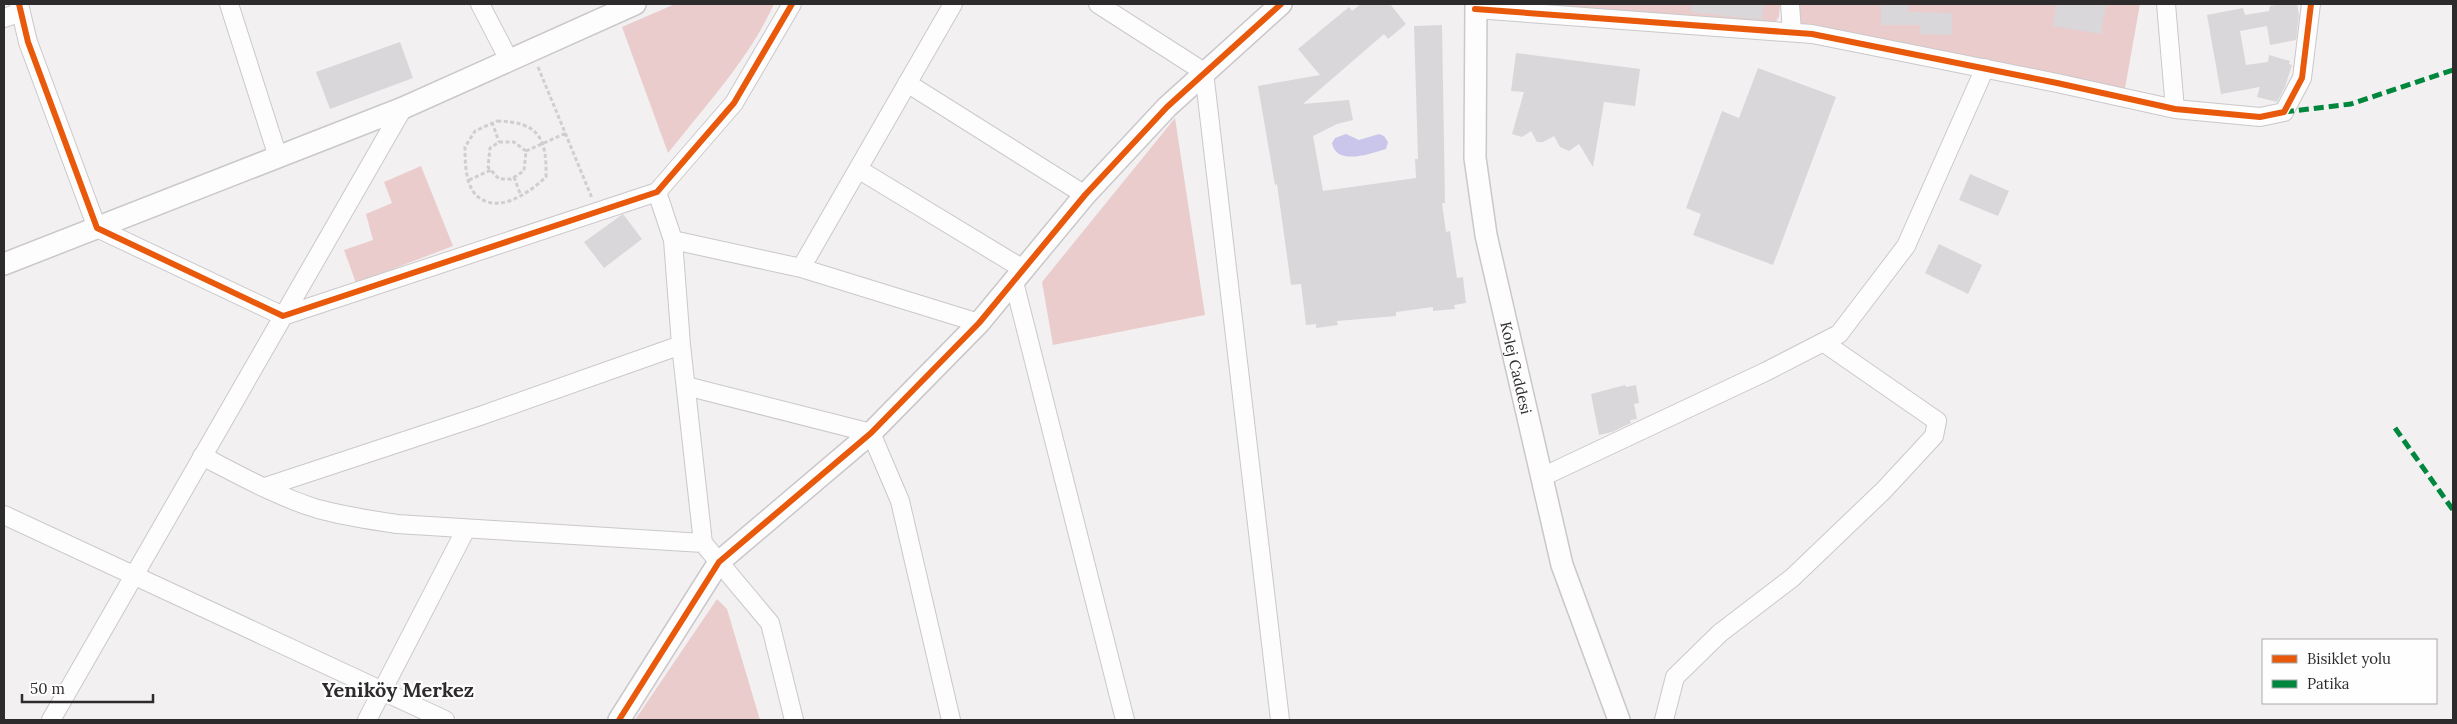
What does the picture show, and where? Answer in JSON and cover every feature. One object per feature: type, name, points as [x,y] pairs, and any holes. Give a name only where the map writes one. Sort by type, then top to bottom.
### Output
[{"type":"street","points":[[229,4],[278,157]]},
{"type":"street","points":[[480,4],[509,60]]},
{"type":"street","points":[[4,264],[403,108],[635,4]]},
{"type":"street","points":[[4,18],[20,8],[28,42],[97,228],[283,316],[657,192],[734,103],[792,4]]},
{"type":"street","points":[[801,268],[953,4]]},
{"type":"street","points":[[1098,4],[1204,72]]},
{"type":"street","points":[[619,720],[719,562],[871,433],[979,322],[1085,195],[1167,108],[1204,72],[1281,4]]},
{"type":"street","points":[[1790,4],[1792,32]]},
{"type":"street","points":[[2166,4],[2175,109]]},
{"type":"street","points":[[1472,5],[1812,34],[1985,68],[2175,109],[2260,116],[2284,112],[2302,78],[2311,4]]},
{"type":"street","name":"Kolej Caddesi","points":[[1472,5],[1475,158],[1486,235],[1562,565],[1619,720]]},
{"type":"street","name":"Kolej Caddesi","points":[[1472,5],[1468,156],[1478,236],[1551,575],[1607,720]]},
{"type":"street","points":[[1542,477],[1839,334],[1906,246],[1985,68]]},
{"type":"street","points":[[1204,72],[1280,720]]},
{"type":"street","points":[[907,83],[1085,195]]},
{"type":"street","points":[[51,720],[403,108]]},
{"type":"street","points":[[858,169],[1019,276],[1125,720]]},
{"type":"street","points":[[657,192],[673,240],[681,345],[703,543],[770,623],[794,720]]},
{"type":"street","points":[[673,240],[801,268],[979,322]]},
{"type":"street","points":[[1664,720],[1675,677],[1720,633],[1792,578],[1884,490],[1934,436],[1937,421],[1822,342]]},
{"type":"street","points":[[265,487],[480,416],[681,345]]},
{"type":"street","points":[[686,386],[871,433]]},
{"type":"street","points":[[871,433],[900,501],[951,720]]},
{"type":"street","points":[[202,456],[265,487],[316,508],[353,518],[397,524],[466,529],[703,543]]},
{"type":"street","points":[[4,515],[445,720]]},
{"type":"street","points":[[367,720],[466,529]]},
{"type":"path","points":[[531,50],[598,212]]},
{"type":"path","points":[[515,121],[530,126],[543,143],[547,153],[546,177],[532,191],[509,201],[491,202],[476,195],[469,180],[465,147],[475,131],[492,122],[515,121]]},
{"type":"path","points":[[492,122],[499,142]]},
{"type":"path","points":[[526,151],[566,134]]},
{"type":"path","points":[[499,142],[514,142],[526,151],[524,171],[514,177],[499,179],[488,167],[490,148],[499,142]]},
{"type":"path","points":[[469,180],[492,170]]},
{"type":"path","points":[[514,177],[521,196]]},
{"type":"shaded area","points":[[675,4],[774,4],[764,24],[739,63],[668,153],[622,27]]},
{"type":"shaded area","points":[[1514,4],[1780,4],[1779,17],[1772,27]]},
{"type":"shaded area","points":[[1796,4],[2140,4],[2122,105],[1844,40],[1795,39]]},
{"type":"shaded area","points":[[1175,118],[1205,315],[1053,345],[1042,282]]},
{"type":"shaded area","points":[[1346,134],[1359,140],[1379,134],[1384,136],[1388,142],[1386,149],[1363,155],[1347,156],[1335,150],[1332,143],[1335,138]]},
{"type":"shaded area","points":[[421,166],[453,246],[356,283],[344,250],[373,240],[366,214],[392,203],[384,182]]},
{"type":"shaded area","points":[[717,599],[727,609],[760,720],[635,720]]},
{"type":"building","points":[[1361,4],[1390,4],[1406,24],[1388,39],[1384,34],[1303,104],[1349,100],[1353,120],[1337,124],[1313,136],[1323,191],[1416,178],[1415,159],[1418,159],[1414,26],[1442,25],[1445,203],[1442,203],[1446,232],[1450,231],[1457,278],[1463,277],[1466,303],[1454,305],[1455,309],[1433,311],[1433,307],[1396,312],[1396,316],[1337,321],[1338,325],[1316,328],[1316,324],[1306,325],[1301,284],[1291,285],[1277,184],[1275,185],[1258,86],[1320,75],[1298,49],[1349,7],[1352,11]]},
{"type":"building","points":[[1692,4],[1764,4],[1762,20],[1691,12]]},
{"type":"building","points":[[1881,4],[1908,4],[1908,12],[1952,13],[1952,35],[1919,34],[1920,25],[1881,25]]},
{"type":"building","points":[[2056,4],[2106,4],[2101,34],[2053,26]]},
{"type":"building","points":[[2297,4],[2299,15],[2296,40],[2270,45],[2267,26],[2240,31],[2246,65],[2268,62],[2269,55],[2290,61],[2289,64],[2292,65],[2285,87],[2277,102],[2257,97],[2260,87],[2221,94],[2207,15],[2243,8],[2245,15],[2269,11],[2270,6]]},
{"type":"building","points":[[400,42],[413,78],[330,109],[316,72]]},
{"type":"building","points":[[1516,53],[1640,69],[1635,106],[1604,102],[1593,167],[1579,144],[1569,151],[1560,147],[1554,136],[1543,142],[1537,142],[1531,131],[1522,137],[1512,134],[1524,92],[1511,91]]},
{"type":"building","points":[[1758,68],[1836,97],[1773,265],[1693,235],[1701,214],[1686,208],[1722,111],[1739,118]]},
{"type":"building","points":[[1970,174],[2009,191],[1998,216],[1959,200]]},
{"type":"building","points":[[623,214],[642,239],[604,268],[584,242]]},
{"type":"building","points":[[1939,244],[1982,265],[1968,294],[1925,273]]},
{"type":"building","points":[[1625,385],[1626,387],[1636,385],[1639,403],[1634,404],[1637,419],[1630,420],[1631,423],[1612,432],[1599,435],[1591,394]]},
{"type":"marked path","points":[[2284,112],[2351,104],[2453,70]]},
{"type":"marked path","points":[[2395,428],[2453,510]]},
{"type":"cycle path","points":[[19,4],[28,42],[97,228],[283,316],[657,192],[734,103],[792,4]]},
{"type":"cycle path","points":[[619,720],[719,562],[871,433],[979,323],[1085,195],[1167,107],[1281,4]]},
{"type":"cycle path","points":[[1475,9],[1812,34],[2057,83],[2175,109],[2260,117],[2284,112],[2302,78],[2311,4]]},
{"type":"district","name":"Yeniköy Merkez","points":[[398,689]]}]
